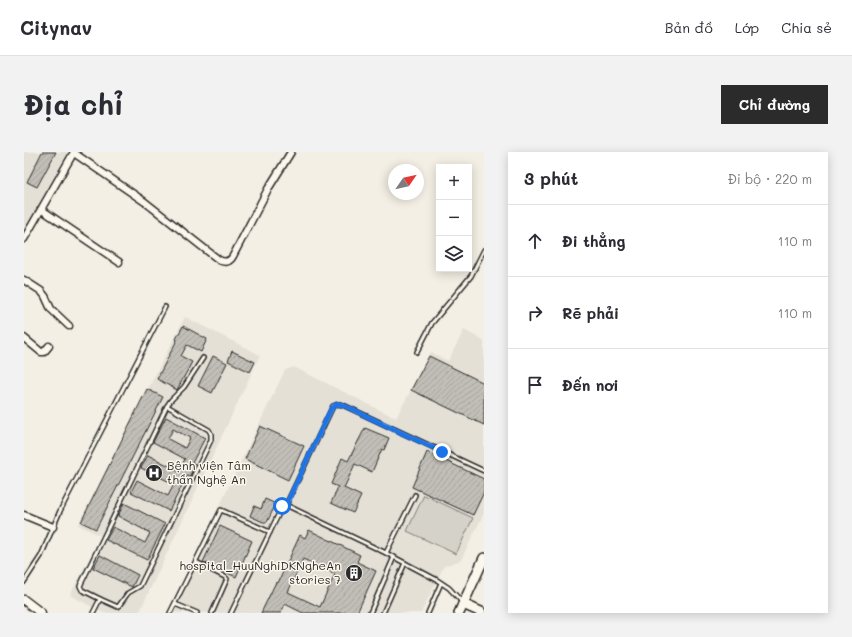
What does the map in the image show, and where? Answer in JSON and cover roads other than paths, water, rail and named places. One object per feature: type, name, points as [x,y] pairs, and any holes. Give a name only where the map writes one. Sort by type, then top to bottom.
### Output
[{"type":"main road","points":[[459,613],[484,558]]},
{"type":"main road","points":[[463,604],[482,611]]},
{"type":"street","points":[[24,239],[74,152],[145,202],[219,260],[226,262],[234,256],[268,189],[291,152]]},
{"type":"street","points":[[42,210],[119,262]]},
{"type":"street","points":[[24,280],[41,291],[51,309],[69,326]]},
{"type":"street","points":[[24,338],[41,352],[44,352],[49,346]]},
{"type":"street","points":[[25,516],[53,527]]},
{"type":"street","points":[[24,600],[41,613]]},
{"type":"lane","points":[[417,352],[432,323],[471,276],[484,250]]},
{"type":"lane","points":[[24,582],[41,556],[60,510],[165,307]]},
{"type":"lane","points":[[167,406],[207,429],[212,434],[211,440],[140,586],[128,593],[118,607],[82,590],[80,586],[167,406],[184,387],[204,358]]},
{"type":"lane","points":[[231,613],[282,506],[286,505],[331,409],[337,404],[343,405],[484,472]]},
{"type":"lane","points":[[386,553],[415,495]]},
{"type":"lane","points":[[286,505],[386,553],[442,583],[449,588],[463,604]]},
{"type":"lane","points":[[170,613],[221,510],[270,532]]},
{"type":"lane","points":[[370,613],[394,557]]},
{"type":"lane","points":[[196,562],[227,579],[212,613]]},
{"type":"lane","points":[[382,613],[406,563]]},
{"type":"lane","points":[[428,613],[442,583]]},
{"type":"lane","points":[[93,613],[100,599]]},
{"type":"lane","points":[[175,604],[196,613]]},
{"type":"place","name":"Bệnh viện Tâm thần Nghệ An","points":[[154,473]]},
{"type":"place","name":"hospital_HuuNghiDKNgheAn stories 7","points":[[354,573]]}]
